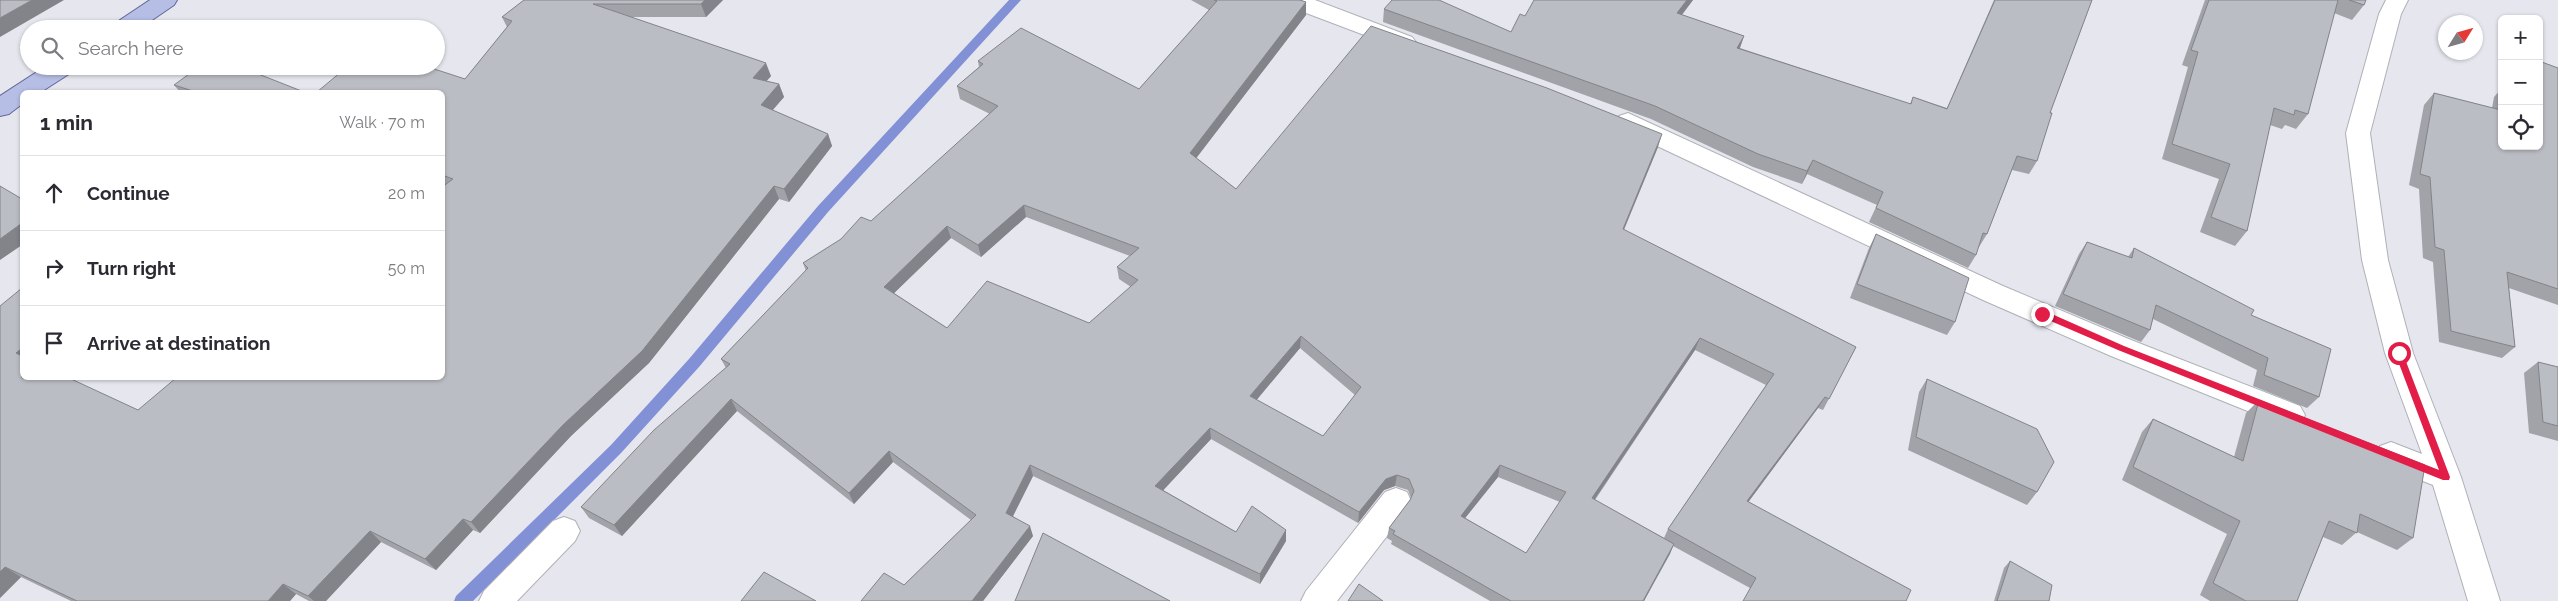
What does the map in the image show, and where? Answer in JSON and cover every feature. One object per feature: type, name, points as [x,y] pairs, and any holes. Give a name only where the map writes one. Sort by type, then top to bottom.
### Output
[{"type":"main road","points":[[136,20],[166,0]]},
{"type":"main road","points":[[28,90],[50,75]]},
{"type":"main road","points":[[0,108],[20,95]]},
{"type":"street","points":[[1293,0],[1425,49]]},
{"type":"street","points":[[2397,0],[2390,14],[2358,133],[2375,260],[2399,353],[2446,477],[2484,601]]},
{"type":"street","points":[[1606,113],[1642,128],[1993,293],[2121,348],[2316,426]]},
{"type":"street","points":[[2372,448],[2446,477]]},
{"type":"street","points":[[1316,601],[1396,501]]},
{"type":"street","points":[[494,601],[564,531]]},
{"type":"building","points":[[0,0],[32,0],[0,18]]},
{"type":"building","points":[[524,0],[705,0],[701,4],[593,4],[766,63],[753,78],[779,84],[761,105],[828,134],[784,189],[774,186],[642,351],[563,425],[471,522],[463,519],[425,559],[370,531],[308,596],[283,584],[268,601],[77,601],[5,567],[0,572],[0,306],[20,290],[20,350],[16,353],[20,355],[20,380],[73,380],[138,410],[174,380],[445,380],[445,185],[453,179],[445,176],[445,90],[319,90],[337,75],[445,75],[445,72],[465,79],[512,21],[502,17]]},
{"type":"building","points":[[1214,0],[1300,0],[1306,2],[1190,153],[1236,189],[1371,26],[1547,88],[1662,134],[1623,229],[1856,347],[1829,399],[1825,397],[1747,501],[1911,590],[1906,601],[1743,601],[1756,578],[1668,529],[1774,374],[1700,338],[1592,498],[1674,544],[1643,601],[1511,601],[1393,534],[1395,531],[1389,528],[1410,500],[1414,491],[1409,479],[1397,475],[1386,479],[1359,512],[1210,428],[1155,486],[1236,532],[1252,506],[1286,530],[1260,574],[1030,465],[1006,513],[1030,526],[972,601],[861,601],[884,573],[904,585],[976,515],[889,451],[849,493],[731,399],[614,525],[581,507],[654,430],[730,364],[721,359],[808,268],[803,263],[841,239],[861,217],[871,221],[998,106],[957,86],[983,64],[978,61],[1021,28],[1139,89],[1217,1]],"holes":[[[1024,205],[1139,248],[1117,267],[1138,280],[1089,323],[987,281],[947,328],[884,287],[947,226],[978,245]],[[1301,336],[1361,387],[1323,436],[1250,396]],[[1500,465],[1566,492],[1526,553],[1461,516]]]},
{"type":"building","points":[[1392,0],[1439,0],[1511,32],[1520,14],[1525,16],[1534,0],[1687,0],[1677,13],[1744,36],[1737,48],[1911,104],[1913,97],[1947,109],[1995,0],[2092,0],[2050,113],[2052,113],[2037,161],[2017,156],[1987,234],[1983,233],[1976,255],[1876,208],[1883,192],[1813,160],[1807,171],[1758,154],[1655,106],[1384,9]]},
{"type":"building","points":[[2209,0],[2338,0],[2308,114],[2295,110],[2294,115],[2274,108],[2247,231],[2211,217],[2230,164],[2172,144],[2198,52],[2191,50]]},
{"type":"building","points":[[2349,0],[2366,0],[2364,5]]},
{"type":"building","points":[[2543,62],[2558,68],[2558,289],[2507,272],[2515,347],[2451,331],[2444,250],[2435,247],[2430,177],[2420,174],[2434,93],[2498,109],[2498,150],[2543,150]]},
{"type":"building","points":[[188,75],[261,75],[299,90],[190,90],[174,85]]},
{"type":"building","points":[[0,186],[20,198],[20,224],[0,239]]},
{"type":"building","points":[[1876,234],[1969,278],[1955,322],[1857,284]]},
{"type":"building","points":[[2087,242],[2132,258],[2134,248],[2254,310],[2251,315],[2331,349],[2319,397],[2264,375],[2268,358],[2156,305],[2150,330],[2063,294]]},
{"type":"building","points":[[2538,362],[2558,367],[2558,426],[2543,422]]},
{"type":"building","points":[[1927,379],[2037,429],[2054,462],[2037,492],[1916,437]]},
{"type":"building","points":[[2259,400],[2425,465],[2413,538],[2360,514],[2357,533],[2329,521],[2297,601],[2246,601],[2213,583],[2240,521],[2133,467],[2153,419],[2243,461]]},
{"type":"building","points":[[1043,533],[1170,601],[1015,601]]},
{"type":"building","points":[[2010,561],[2052,585],[2049,601],[1997,601]]},
{"type":"building","points":[[764,572],[816,601],[741,601]]},
{"type":"building","points":[[1359,584],[1383,601],[1348,601]]},
{"type":"waterway","points":[[462,601],[616,449],[694,363],[823,209],[1015,0]]},
{"type":"route","points":[[2042,314],[2121,348],[2446,477],[2399,353]]}]
